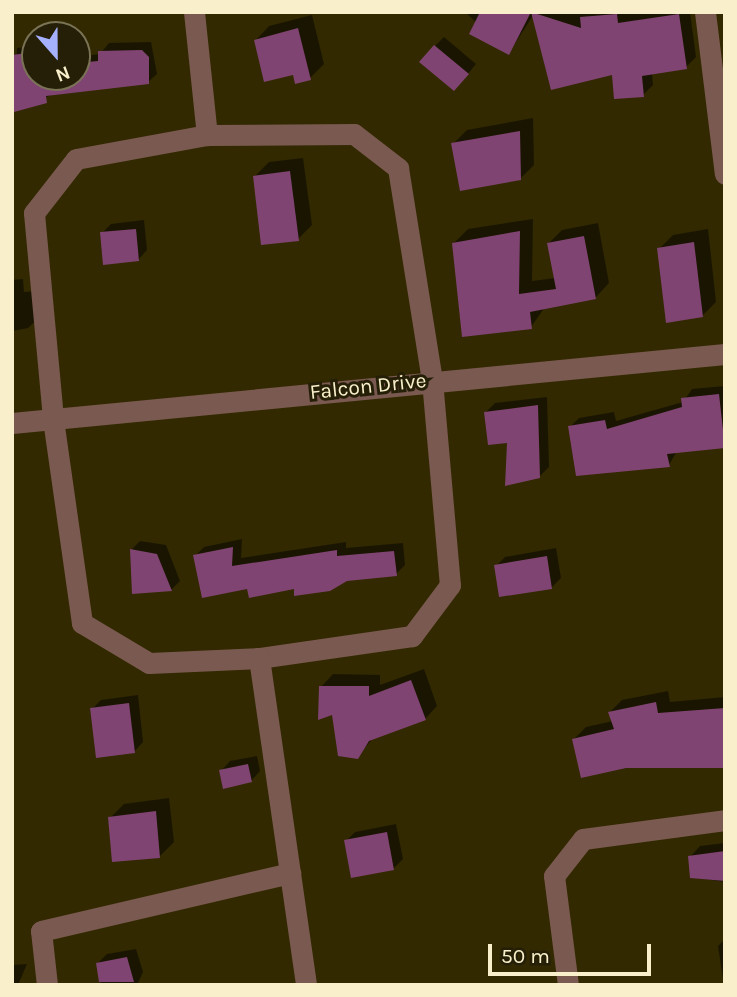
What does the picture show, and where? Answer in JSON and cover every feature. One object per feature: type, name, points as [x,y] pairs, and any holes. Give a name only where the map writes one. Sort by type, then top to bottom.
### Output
[{"type":"street","points":[[194,12],[207,135]]},
{"type":"street","points":[[705,12],[725,174]]},
{"type":"street","points":[[354,134],[398,168],[432,380],[450,585],[412,636],[259,658],[149,663],[82,623],[53,418],[34,214],[76,159],[207,135],[354,134]]},
{"type":"street","name":"Falcon Drive","points":[[12,423],[432,380],[725,354]]},
{"type":"street","points":[[259,658],[306,985]]},
{"type":"street","points":[[568,985],[554,876],[583,839],[725,820]]},
{"type":"street","points":[[47,985],[41,931],[290,873]]},
{"type":"building","points":[[480,12],[531,12],[509,55],[469,34]]},
{"type":"building","points":[[531,12],[581,28],[580,17],[617,14],[618,23],[679,14],[687,69],[642,76],[644,97],[614,99],[612,75],[551,90]]},
{"type":"building","points":[[298,28],[311,80],[295,84],[293,75],[264,82],[254,40]]},
{"type":"building","points":[[434,45],[469,74],[454,91],[419,62]]},
{"type":"building","points":[[142,50],[149,57],[149,84],[91,91],[91,62],[98,61],[98,51]]},
{"type":"building","points":[[21,54],[21,91],[89,91],[46,96],[47,103],[14,112],[12,55]]},
{"type":"building","points":[[520,131],[521,180],[460,191],[451,143]]},
{"type":"building","points":[[290,171],[299,241],[261,245],[253,176]]},
{"type":"building","points":[[136,229],[139,261],[103,265],[100,232]]},
{"type":"building","points":[[520,231],[519,294],[556,289],[547,243],[584,236],[596,299],[530,312],[532,329],[462,337],[452,243]]},
{"type":"building","points":[[694,242],[703,317],[666,323],[657,248]]},
{"type":"building","points":[[719,394],[725,448],[667,454],[670,467],[576,476],[568,426],[605,420],[607,429],[682,407],[681,398]]},
{"type":"building","points":[[538,405],[540,478],[505,486],[507,443],[488,445],[484,412]]},
{"type":"building","points":[[233,547],[232,566],[337,550],[337,556],[394,551],[397,576],[347,581],[330,591],[294,596],[294,589],[249,598],[247,589],[202,598],[193,555]]},
{"type":"building","points":[[130,549],[157,554],[172,591],[132,594]]},
{"type":"building","points":[[547,556],[552,589],[499,597],[494,565]]},
{"type":"building","points":[[411,680],[426,720],[369,741],[358,759],[338,756],[332,715],[318,720],[319,686],[369,686],[369,696]]},
{"type":"building","points":[[656,702],[658,713],[725,708],[725,768],[626,768],[581,778],[572,739],[614,729],[608,712]]},
{"type":"building","points":[[129,703],[135,753],[96,758],[90,708]]},
{"type":"building","points":[[248,764],[252,782],[223,789],[219,770]]},
{"type":"building","points":[[156,811],[160,858],[112,862],[108,817]]},
{"type":"building","points":[[387,832],[394,870],[351,878],[344,840]]},
{"type":"building","points":[[725,851],[725,881],[690,878],[688,856]]},
{"type":"building","points":[[127,957],[134,982],[99,982],[96,963]]}]
